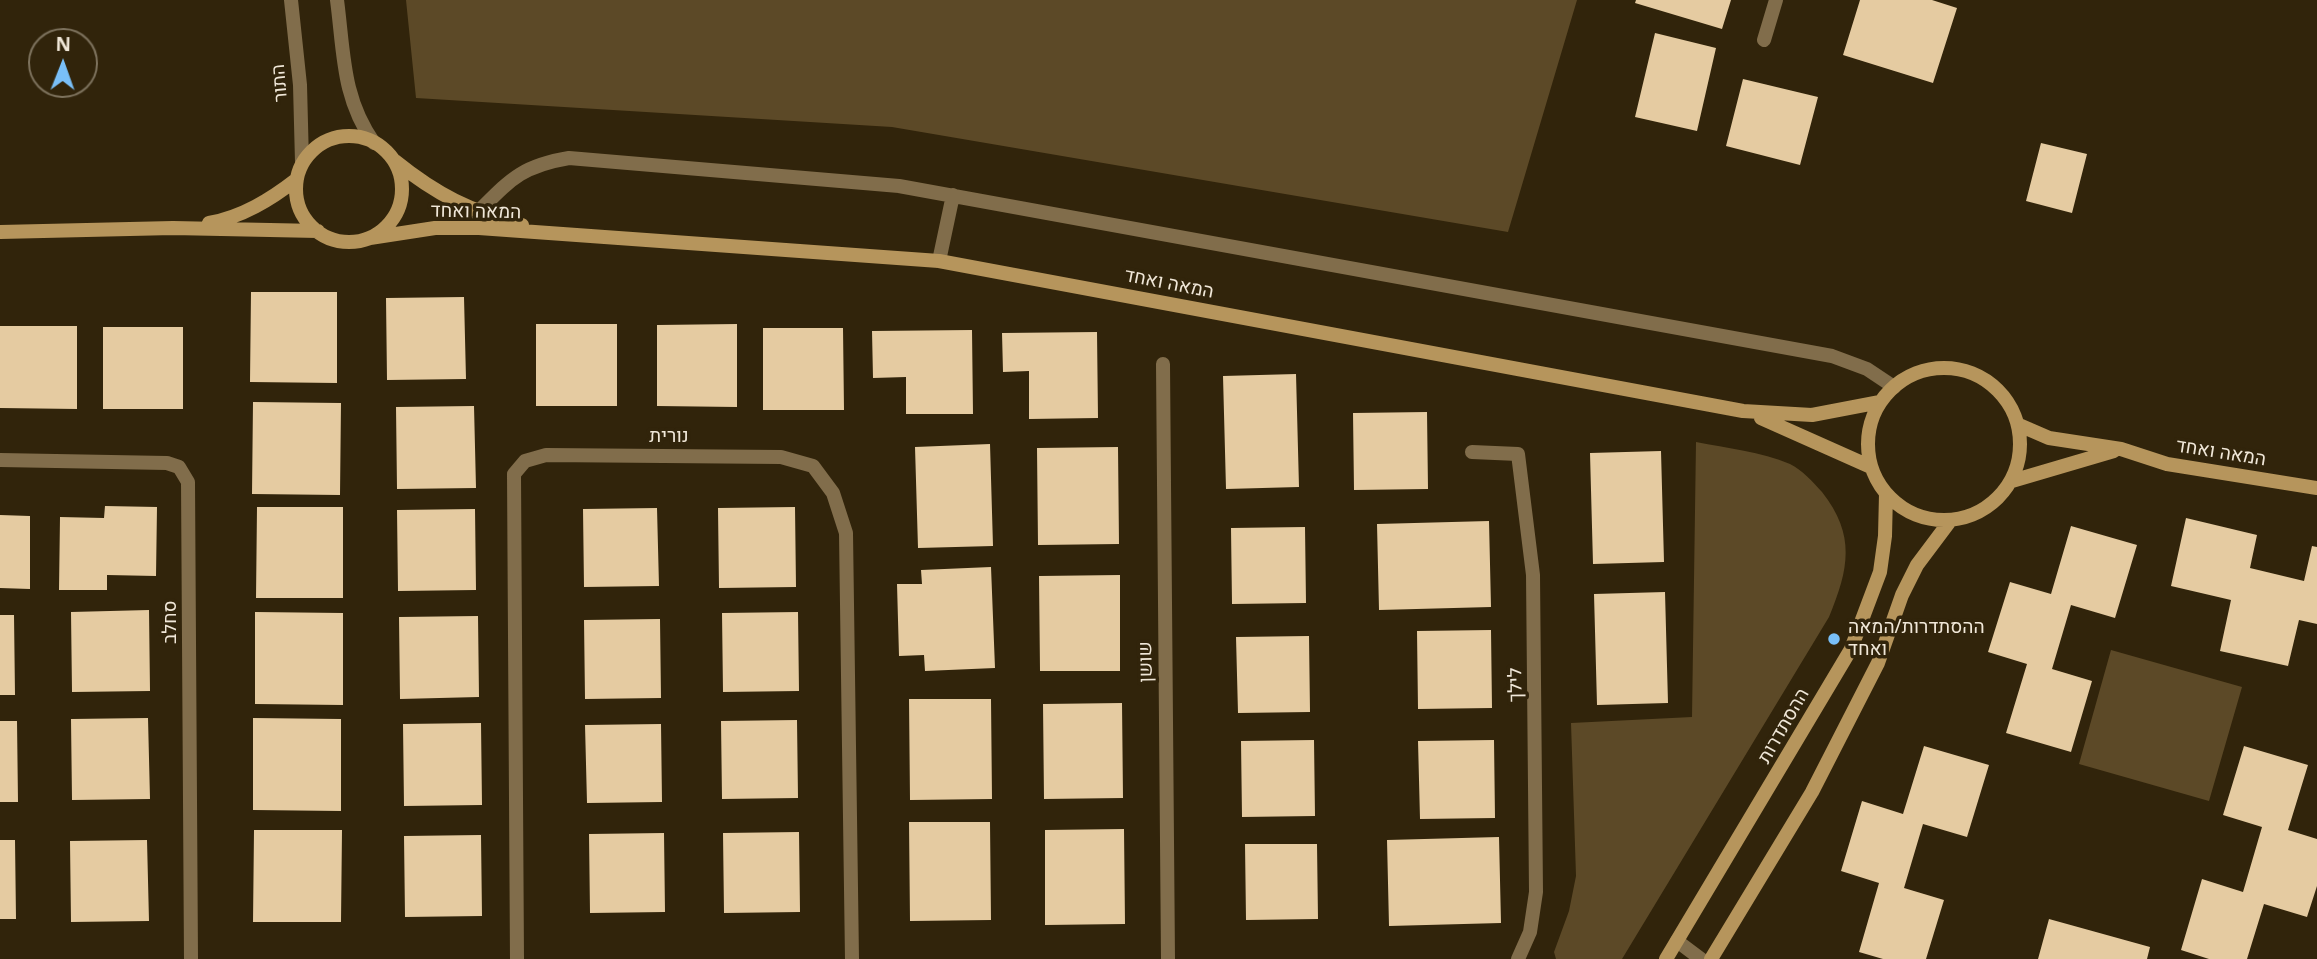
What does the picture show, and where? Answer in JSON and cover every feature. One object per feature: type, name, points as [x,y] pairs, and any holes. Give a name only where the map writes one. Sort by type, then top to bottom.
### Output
[{"type":"street","name":"התור","points":[[290,0],[300,85],[302,162]]},
{"type":"street","points":[[0,232],[173,228],[318,232],[334,239],[352,241],[370,238],[383,229],[400,203],[402,187],[391,158],[374,143],[358,120],[348,93],[337,0]]},
{"type":"street","points":[[1764,40],[1776,0]]},
{"type":"street","points":[[318,232],[299,208],[297,179],[302,162],[313,150],[335,138],[359,137],[374,143]]},
{"type":"street","name":"המאה ואחד","points":[[391,158],[433,191],[477,213],[533,228],[582,236]]},
{"type":"street","points":[[477,213],[513,177],[539,163],[569,158],[899,186],[1832,356],[1867,369],[1894,387]]},
{"type":"street","points":[[173,228],[223,220],[260,205],[297,179]]},
{"type":"street","points":[[939,261],[953,195]]},
{"type":"street","name":"המאה ואחד","points":[[370,238],[435,228],[939,261],[1744,411],[1812,415],[1880,402]]},
{"type":"street","name":"שושן","points":[[1163,364],[1168,959]]},
{"type":"street","points":[[1950,368],[1973,373],[1993,386],[2009,403],[2019,425],[2020,453],[2012,481],[1996,501],[1974,514],[1950,521],[1926,518],[1904,510],[1886,494],[1871,467],[1869,433],[1880,402],[1894,387],[1911,375],[1930,369],[1950,368]]},
{"type":"street","name":"המאה ואחד","points":[[1744,411],[1871,467]]},
{"type":"street","name":"המאה ואחד","points":[[2019,425],[2049,438],[2121,450],[2167,464],[2317,488]]},
{"type":"street","points":[[2012,481],[2121,450]]},
{"type":"street","name":"לילך","points":[[1472,452],[1518,454],[1533,575],[1537,880],[1530,932],[1518,959]]},
{"type":"street","name":"נורית","points":[[517,959],[514,474],[525,461],[546,455],[780,457],[813,466],[833,493],[846,533],[852,959]]},
{"type":"street","name":"סחלב","points":[[0,460],[167,463],[179,467],[188,482],[191,959]]},
{"type":"street","name":"ההסתדרות","points":[[1666,959],[1851,649],[1880,572],[1885,536],[1886,494]]},
{"type":"street","points":[[1711,959],[1812,792],[1878,663],[1902,595],[1917,565],[1950,521]]},
{"type":"street","points":[[1677,942],[1701,959]]},
{"type":"shaded area","points":[[406,0],[1577,0],[1508,232],[892,127],[416,98]]},
{"type":"shaded area","points":[[1696,442],[1779,460],[1790,464],[1811,480],[1833,508],[1840,523],[1846,553],[1841,583],[1829,617],[1622,959],[1556,959],[1554,952],[1569,911],[1576,876],[1571,723],[1692,717]]},
{"type":"shaded area","points":[[2111,650],[2242,687],[2209,801],[2079,764]]},
{"type":"building","points":[[1636,0],[1731,0],[1722,29],[1635,3]]},
{"type":"building","points":[[1860,0],[1932,0],[1957,8],[1933,83],[1843,55]]},
{"type":"building","points":[[1655,33],[1716,48],[1697,131],[1635,117]]},
{"type":"building","points":[[1743,79],[1818,97],[1800,165],[1726,146]]},
{"type":"building","points":[[2041,143],[2087,154],[2072,213],[2026,201]]},
{"type":"building","points":[[251,292],[337,292],[337,383],[250,382]]},
{"type":"building","points":[[464,297],[466,379],[387,380],[386,298]]},
{"type":"building","points":[[536,324],[617,324],[617,406],[536,406]]},
{"type":"building","points":[[737,324],[737,407],[657,406],[657,325]]},
{"type":"building","points":[[0,326],[77,326],[77,409],[0,408]]},
{"type":"building","points":[[103,327],[183,327],[183,409],[103,409]]},
{"type":"building","points":[[763,328],[843,328],[844,410],[763,410]]},
{"type":"building","points":[[972,330],[973,414],[906,414],[906,377],[873,378],[872,331]]},
{"type":"building","points":[[1097,332],[1098,418],[1029,419],[1029,371],[1003,372],[1002,333]]},
{"type":"building","points":[[1296,374],[1299,487],[1226,489],[1223,376]]},
{"type":"building","points":[[253,402],[341,403],[340,495],[252,494]]},
{"type":"building","points":[[474,406],[476,488],[397,489],[396,407]]},
{"type":"building","points":[[1427,412],[1428,489],[1354,490],[1353,413]]},
{"type":"building","points":[[990,444],[993,546],[918,548],[915,447]]},
{"type":"building","points":[[1118,447],[1119,544],[1038,545],[1037,448]]},
{"type":"building","points":[[1661,451],[1664,562],[1593,564],[1590,453]]},
{"type":"building","points":[[105,506],[157,507],[156,576],[107,575],[107,590],[59,590],[60,517],[104,518]]},
{"type":"building","points":[[257,507],[343,507],[343,598],[256,598]]},
{"type":"building","points":[[795,507],[796,587],[719,588],[718,508]]},
{"type":"building","points":[[657,508],[659,586],[584,587],[583,509]]},
{"type":"building","points":[[475,509],[476,590],[398,591],[397,510]]},
{"type":"building","points":[[0,515],[30,516],[30,589],[0,588]]},
{"type":"building","points":[[2186,518],[2257,535],[2250,568],[2304,581],[2312,546],[2317,547],[2317,624],[2299,620],[2288,666],[2220,651],[2231,600],[2171,586]]},
{"type":"building","points":[[1489,521],[1491,607],[1379,610],[1377,524]]},
{"type":"building","points":[[2071,526],[2137,545],[2115,618],[2071,605],[2052,669],[2092,681],[2071,752],[2006,733],[2027,664],[1988,652],[2010,582],[2051,594]]},
{"type":"building","points":[[1305,527],[1306,603],[1232,604],[1231,528]]},
{"type":"building","points":[[991,567],[995,668],[925,671],[924,655],[899,656],[897,584],[922,584],[921,570]]},
{"type":"building","points":[[1120,575],[1120,671],[1040,671],[1039,576]]},
{"type":"building","points":[[1665,592],[1668,703],[1597,705],[1594,594]]},
{"type":"building","points":[[149,610],[150,691],[72,692],[71,612]]},
{"type":"building","points":[[255,612],[343,613],[343,705],[255,704]]},
{"type":"building","points":[[798,612],[799,691],[723,692],[722,613]]},
{"type":"building","points":[[0,615],[14,615],[15,695],[0,695]]},
{"type":"building","points":[[478,616],[479,697],[400,699],[399,617]]},
{"type":"building","points":[[660,619],[661,698],[585,699],[584,620]]},
{"type":"building","points":[[1491,630],[1492,708],[1418,709],[1417,631]]},
{"type":"building","points":[[1309,636],[1310,712],[1238,713],[1236,637]]},
{"type":"building","points":[[909,699],[991,699],[992,799],[910,800]]},
{"type":"building","points":[[1122,703],[1123,798],[1044,799],[1043,704]]},
{"type":"building","points":[[148,718],[150,799],[72,800],[71,719]]},
{"type":"building","points":[[253,718],[341,719],[341,811],[253,810]]},
{"type":"building","points":[[797,720],[798,798],[722,799],[721,721]]},
{"type":"building","points":[[0,721],[17,721],[18,802],[0,802]]},
{"type":"building","points":[[481,723],[482,805],[404,806],[403,724]]},
{"type":"building","points":[[661,724],[662,802],[587,803],[585,725]]},
{"type":"building","points":[[1314,740],[1315,816],[1242,817],[1241,741]]},
{"type":"building","points":[[1494,740],[1495,818],[1420,819],[1418,741]]},
{"type":"building","points":[[1924,746],[1989,765],[1967,837],[1923,824],[1904,888],[1944,900],[1926,959],[1883,959],[1859,952],[1879,883],[1841,871],[1862,801],[1903,814]]},
{"type":"building","points":[[2244,746],[2308,765],[2288,830],[2317,839],[2317,886],[2307,917],[2264,904],[2247,959],[2209,959],[2181,950],[2202,879],[2243,892],[2262,827],[2223,815]]},
{"type":"building","points":[[909,822],[990,822],[991,920],[910,921]]},
{"type":"building","points":[[1124,829],[1125,924],[1045,925],[1045,830]]},
{"type":"building","points":[[254,830],[342,830],[341,922],[253,922]]},
{"type":"building","points":[[799,832],[800,912],[724,913],[723,833]]},
{"type":"building","points":[[664,833],[665,912],[590,913],[589,834]]},
{"type":"building","points":[[481,835],[482,916],[405,917],[404,836]]},
{"type":"building","points":[[1499,837],[1501,923],[1389,926],[1387,840]]},
{"type":"building","points":[[0,840],[15,840],[16,919],[0,919]]},
{"type":"building","points":[[147,840],[149,921],[71,922],[70,841]]},
{"type":"building","points":[[1245,844],[1317,844],[1318,919],[1246,920]]},
{"type":"building","points":[[2049,919],[2150,947],[2147,959],[2038,959]]},
{"type":"place","name":"ההסתדרות/המאה ואחד","points":[[1834,639]]}]
